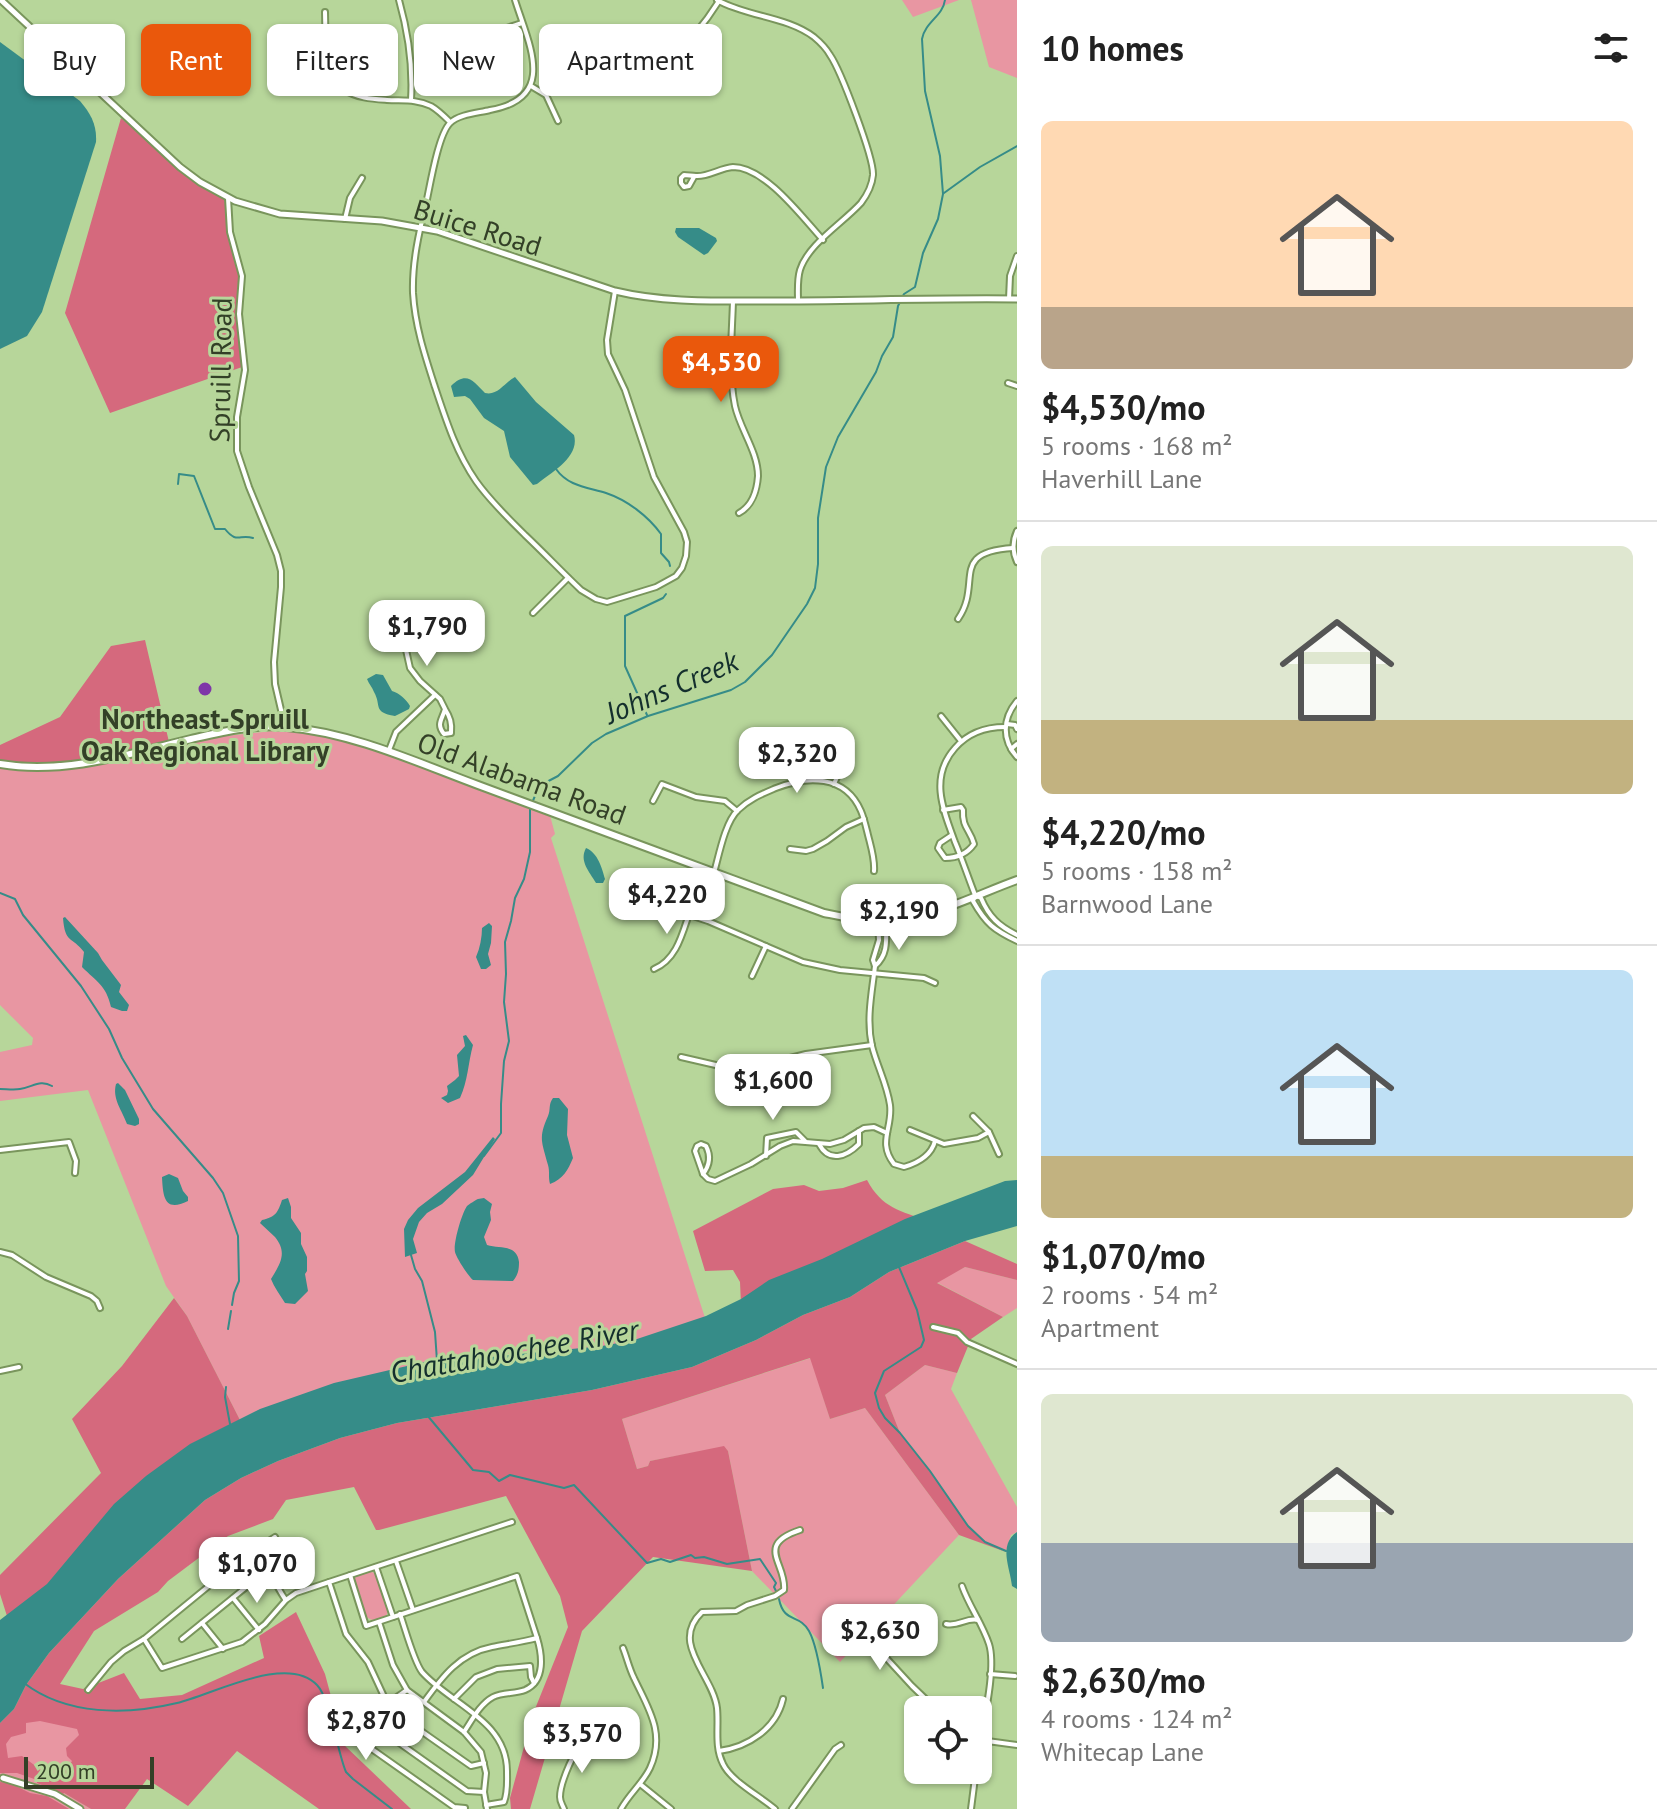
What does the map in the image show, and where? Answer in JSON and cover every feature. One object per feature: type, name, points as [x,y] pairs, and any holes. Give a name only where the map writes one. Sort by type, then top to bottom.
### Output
[{"type":"main road","name":"Old Alabama Road","points":[[0,764],[31,768],[77,765],[234,729],[285,727],[334,734],[824,913],[882,921],[924,915],[1017,880]]},
{"type":"street","name":"Buice Road","points":[[1,0],[180,167],[200,182],[248,206],[280,214],[382,221],[453,234],[615,291],[659,299],[1017,299]]},
{"type":"street","points":[[399,0],[412,73],[411,100]]},
{"type":"street","points":[[515,0],[533,61],[531,86],[522,97],[505,108],[467,115],[450,122],[441,139],[414,270],[415,316],[422,347],[453,438],[468,468],[487,495],[568,578],[589,596],[602,601],[612,601],[672,580],[682,568],[687,542],[654,477],[625,390],[608,354],[607,340],[615,291]]},
{"type":"street","points":[[702,24],[718,0],[805,32],[823,46],[836,66],[871,156],[873,175],[870,189],[863,201],[808,254],[798,279],[798,301]]},
{"type":"street","points":[[325,12],[332,67],[346,91],[370,98],[411,100],[433,107],[450,122]]},
{"type":"street","points":[[668,62],[665,76],[655,76],[652,70],[654,64],[668,62]]},
{"type":"street","points":[[531,86],[546,95],[558,121]]},
{"type":"street","points":[[694,177],[728,168],[754,172],[767,181],[823,240]]},
{"type":"street","points":[[345,219],[350,198],[362,178]]},
{"type":"street","name":"Spruill Road","points":[[228,198],[230,232],[242,276],[239,314],[245,370],[237,417],[237,451],[279,563],[281,587],[274,662],[275,684],[285,727]]},
{"type":"street","points":[[1009,299],[1010,276],[1017,256]]},
{"type":"street","points":[[733,301],[734,397],[758,472],[754,496],[742,511],[738,504]]},
{"type":"street","points":[[1008,383],[1017,386]]},
{"type":"street","points":[[1017,531],[1013,539],[1017,562]]},
{"type":"street","points":[[958,619],[967,602],[973,562],[987,552],[1013,548]]},
{"type":"street","points":[[533,613],[568,578]]},
{"type":"street","points":[[409,638],[406,650],[410,668],[440,699],[450,717],[451,733],[444,734],[439,721],[445,709]]},
{"type":"street","points":[[388,753],[396,732],[435,695]]},
{"type":"street","points":[[1017,701],[1007,717],[1006,725],[1006,736],[1017,757]]},
{"type":"street","points":[[941,716],[961,741]]},
{"type":"street","points":[[1016,725],[982,729],[961,741],[946,759],[941,771],[940,794],[943,810],[975,895],[973,901],[992,928],[1017,941]]},
{"type":"street","points":[[1011,749],[1017,744]]},
{"type":"street","points":[[834,784],[844,761]]},
{"type":"street","points":[[714,873],[720,849],[737,811],[754,797],[793,781],[818,779],[834,784],[854,798],[861,809],[875,862],[874,871]]},
{"type":"street","points":[[653,801],[662,784],[696,797],[725,801],[737,811]]},
{"type":"street","points":[[943,810],[961,807],[962,821],[974,844],[960,856],[945,858],[938,848],[952,835]]},
{"type":"street","points":[[790,849],[813,849],[864,819]]},
{"type":"street","points":[[629,895],[689,914],[817,966],[924,978],[935,983]]},
{"type":"street","points":[[975,895],[981,898],[999,926],[1017,935]]},
{"type":"street","points":[[980,914],[986,910]]},
{"type":"street","points":[[654,969],[678,947],[689,914]]},
{"type":"street","points":[[882,921],[885,951],[875,966],[869,1019],[872,1045],[890,1102],[891,1117],[885,1142],[887,1153],[894,1164],[909,1166],[926,1156],[935,1141]]},
{"type":"street","points":[[752,976],[766,946]]},
{"type":"street","points":[[681,1057],[720,1066],[743,1067],[872,1045]]},
{"type":"street","points":[[973,1116],[989,1132],[999,1154]]},
{"type":"street","points":[[703,1174],[709,1157],[706,1146],[701,1144],[695,1151],[703,1174],[715,1181],[793,1141],[819,1144],[837,1142],[874,1127],[887,1133]]},
{"type":"street","points":[[910,1130],[944,1144],[978,1138],[989,1132]]},
{"type":"street","points":[[819,1144],[828,1155],[839,1156],[851,1152],[859,1144],[859,1131]]},
{"type":"street","points":[[766,1156],[767,1138],[796,1132],[807,1143]]},
{"type":"street","points":[[0,1150],[69,1142],[76,1161],[75,1173]]},
{"type":"street","points":[[0,1252],[12,1255],[46,1277],[91,1296],[100,1308]]},
{"type":"street","points":[[933,1327],[958,1333],[967,1342],[1017,1364]]},
{"type":"street","points":[[0,1371],[19,1367]]},
{"type":"street","points":[[144,1639],[162,1668],[223,1649],[242,1642],[259,1630],[296,1593],[512,1522]]},
{"type":"street","points":[[775,1809],[735,1779],[724,1766],[719,1751],[713,1693],[692,1650],[689,1631],[694,1619],[702,1612],[736,1611],[784,1590],[785,1579],[775,1557],[777,1546],[787,1535],[800,1530]]},
{"type":"street","points":[[88,1690],[111,1662],[243,1558],[275,1537]]},
{"type":"street","points":[[258,1549],[286,1600]]},
{"type":"street","points":[[396,1561],[413,1610]]},
{"type":"street","points":[[376,1567],[393,1617]]},
{"type":"street","points":[[182,1639],[261,1575],[270,1572]]},
{"type":"street","points":[[350,1575],[366,1626],[517,1576],[542,1661],[534,1683],[525,1690],[492,1698],[464,1732]]},
{"type":"street","points":[[329,1582],[346,1634],[368,1662],[394,1712],[471,1766],[484,1763]]},
{"type":"street","points":[[962,1586],[990,1652],[986,1696]]},
{"type":"street","points":[[233,1598],[259,1630]]},
{"type":"street","points":[[844,1612],[922,1696]]},
{"type":"street","points":[[378,1621],[393,1665],[407,1690],[464,1732],[481,1752],[486,1773],[484,1792],[487,1807],[504,1802],[507,1765],[495,1734],[486,1722],[436,1686],[420,1670],[400,1614]]},
{"type":"street","points":[[946,1624],[958,1625],[978,1620]]},
{"type":"street","points":[[202,1623],[223,1649]]},
{"type":"street","points":[[424,1702],[451,1667],[462,1658],[476,1651],[537,1638]]},
{"type":"street","points":[[621,1809],[649,1769],[657,1739],[653,1716],[623,1648]]},
{"type":"street","points":[[454,1699],[476,1677],[497,1669],[530,1666],[534,1683]]},
{"type":"street","points":[[990,1674],[1015,1676]]},
{"type":"street","points":[[407,1690],[361,1722],[356,1731],[358,1736],[454,1807],[465,1808]]},
{"type":"street","points":[[719,1751],[756,1738],[780,1711],[783,1699]]},
{"type":"street","points":[[369,1716],[381,1730],[467,1791],[484,1792]]},
{"type":"street","points":[[564,1809],[560,1796],[563,1782],[581,1742],[586,1738]]},
{"type":"street","points":[[992,1742],[1017,1745]]},
{"type":"street","points":[[792,1809],[841,1745]]},
{"type":"street","points":[[3,1778],[55,1794],[80,1809]]},
{"type":"street","points":[[640,1784],[671,1809]]},
{"type":"street","points":[[971,1809],[974,1784]]},
{"type":"shaded area","points":[[902,0],[959,0],[913,17]]},
{"type":"shaded area","points":[[971,0],[1017,0],[1017,78],[989,67]]},
{"type":"shaded area","points":[[121,118],[208,189],[224,197],[244,280],[240,323],[245,366],[110,413],[65,313]]},
{"type":"shaded area","points":[[145,640],[169,742],[31,769],[0,765],[0,745],[60,717],[111,646]]},
{"type":"shaded area","points":[[273,731],[322,732],[384,747],[438,766],[502,796],[548,808],[555,834],[551,838],[706,1321],[613,1348],[533,1350],[467,1360],[242,1424],[187,1316],[166,1286],[88,1090],[0,1101],[0,1052],[32,1045],[33,1038],[0,1005],[0,766],[83,761],[169,742]]},
{"type":"shaded area","points":[[867,1180],[886,1203],[929,1221],[741,1304],[740,1282],[733,1270],[705,1271],[693,1231],[773,1189],[804,1185],[819,1191],[843,1188]]},
{"type":"shaded area","points":[[965,1241],[1017,1264],[1017,1280],[965,1267],[937,1283],[1003,1317],[971,1339],[957,1373],[925,1365],[885,1395],[900,1433],[968,1526],[985,1542],[1006,1552],[959,1535],[865,1408],[830,1419],[810,1358],[622,1419],[637,1469],[648,1466],[650,1461],[724,1446],[728,1451],[752,1571],[653,1557],[582,1631],[530,1809],[511,1809],[510,1798],[533,1714],[568,1627],[560,1596],[506,1496],[379,1530],[376,1530],[354,1487],[286,1500],[273,1519],[228,1536],[158,1592],[94,1631],[60,1684],[83,1689],[124,1673],[140,1699],[182,1695],[264,1658],[259,1636],[296,1612],[325,1674],[344,1745],[411,1809],[319,1809],[237,1751],[188,1806],[147,1779],[125,1809],[91,1809],[64,1793],[37,1783],[37,1780],[17,1773],[0,1773],[0,1723],[14,1709],[26,1685],[49,1653],[118,1579],[205,1500],[241,1478],[340,1438],[397,1423],[592,1390],[692,1367],[756,1340],[803,1315],[850,1297],[889,1272]],"holes":[[[40,1721],[77,1729],[79,1735],[66,1748],[67,1756],[72,1761],[56,1781],[22,1756],[8,1758],[6,1744],[11,1737],[26,1733],[26,1723]]]},
{"type":"shaded area","points":[[965,1267],[1017,1280],[1017,1308],[1003,1317],[936,1282]]},
{"type":"shaded area","points":[[174,1298],[187,1316],[242,1424],[13,1635],[0,1594],[0,1575],[101,1473],[72,1419],[122,1366]]},
{"type":"shaded area","points":[[811,1358],[830,1419],[865,1408],[959,1535],[840,1662],[752,1571],[728,1451],[724,1447],[650,1461],[648,1466],[637,1469],[622,1419]]},
{"type":"shaded area","points":[[925,1365],[957,1373],[951,1389],[1017,1507],[1017,1532],[1011,1535],[1006,1551],[985,1542],[968,1526],[900,1433],[885,1395]]},
{"type":"shaded area","points":[[370,1571],[376,1574],[388,1612],[386,1616],[372,1620],[366,1617],[353,1581],[357,1575]]},
{"type":"shaded area","points":[[14,1709],[102,1724],[52,1786],[91,1809],[0,1809],[0,1723]]},
{"type":"shaded area","points":[[0,1782],[47,1796],[69,1809],[0,1809]]},
{"type":"water","points":[[0,42],[24,60],[24,96],[73,96],[92,120],[96,142],[42,312],[27,336],[0,349]]},
{"type":"water","points":[[676,228],[699,228],[717,241],[704,255],[678,237]]},
{"type":"water","points":[[515,377],[536,402],[574,435],[575,443],[569,457],[533,485],[510,457],[504,431],[484,418],[470,399],[454,397],[451,386],[466,378],[485,393],[490,393]]},
{"type":"water","points":[[376,674],[383,675],[392,691],[407,701],[409,709],[395,716],[380,710],[367,679]]},
{"type":"water","points":[[586,848],[599,861],[605,879],[603,883],[596,883],[586,866]]},
{"type":"water","points":[[65,917],[98,953],[121,985],[119,992],[129,1005],[127,1011],[111,1007],[104,989],[82,967],[84,952],[67,936]]},
{"type":"water","points":[[489,923],[492,926],[488,954],[491,965],[481,969],[476,957],[482,928]]},
{"type":"water","points":[[466,1035],[473,1045],[465,1085],[460,1098],[448,1103],[441,1098],[447,1095],[447,1086],[459,1076],[457,1055],[465,1046],[463,1036]]},
{"type":"water","points":[[118,1083],[125,1090],[139,1119],[139,1124],[135,1126],[127,1124],[118,1104],[115,1089]]},
{"type":"water","points":[[553,1098],[559,1098],[568,1109],[567,1135],[573,1158],[564,1174],[550,1184],[542,1135]]},
{"type":"water","points":[[493,1137],[495,1139],[473,1175],[419,1222],[413,1239],[417,1253],[405,1257],[404,1229],[408,1220],[418,1208],[465,1172]]},
{"type":"water","points":[[169,1174],[178,1178],[188,1201],[174,1205],[166,1201],[162,1177]]},
{"type":"water","points":[[1017,1180],[1017,1226],[965,1241],[889,1272],[850,1297],[803,1315],[756,1340],[692,1367],[592,1390],[397,1423],[340,1438],[241,1478],[205,1500],[118,1579],[49,1653],[26,1685],[14,1709],[0,1723],[0,1620],[47,1584],[114,1504],[190,1444],[260,1409],[334,1383],[437,1359],[481,1358],[634,1340],[706,1316],[741,1299],[769,1280],[822,1259],[905,1219],[1005,1181]]},
{"type":"water","points":[[288,1198],[291,1218],[301,1233],[301,1244],[307,1257],[305,1274],[308,1291],[295,1304],[285,1303],[272,1282],[281,1258],[281,1248],[275,1237],[260,1223],[273,1216],[282,1200]]},
{"type":"water","points":[[484,1198],[492,1204],[491,1220],[484,1237],[487,1245],[507,1248],[518,1256],[518,1270],[513,1281],[473,1280],[456,1254],[455,1242],[463,1215],[467,1206]]},
{"type":"water","points":[[1017,1532],[1017,1589],[1012,1586],[1007,1550],[1011,1537]]},
{"type":"waterway","name":"Johns Creek","points":[[484,1156],[501,1133],[504,1061],[509,1041],[504,1002],[505,942],[530,852],[530,808],[539,786],[558,776],[592,743],[606,734],[648,716],[731,690],[745,682],[772,655],[815,588],[818,518],[826,467],[838,437],[893,337],[898,306],[904,294],[915,287],[923,253],[938,219],[943,194],[940,156],[925,91],[922,39],[945,0]]},
{"type":"waterway","points":[[944,193],[1017,146]]},
{"type":"waterway","points":[[556,469],[572,482],[614,496],[643,515],[661,534],[661,553],[670,566]]},
{"type":"waterway","points":[[178,484],[179,474],[194,476],[215,529],[225,529],[235,537],[253,538]]},
{"type":"waterway","points":[[647,715],[625,666],[625,616],[666,594]]},
{"type":"waterway","points":[[0,893],[15,899],[23,915],[81,986],[109,1029],[122,1058],[153,1109],[223,1193],[238,1236],[239,1281],[232,1305]]},
{"type":"waterway","points":[[0,1089],[20,1089],[40,1083],[52,1086]]},
{"type":"waterway","name":"Johns Creek","points":[[411,1255],[422,1281],[435,1332],[437,1361]]},
{"type":"waterway","points":[[899,1267],[917,1310],[924,1340],[921,1347],[884,1371],[875,1393],[879,1408],[930,1471],[968,1526],[985,1542],[1006,1551]]},
{"type":"waterway","points":[[228,1329],[231,1311]]},
{"type":"waterway","points":[[226,1387],[230,1424]]},
{"type":"waterway","points":[[427,1415],[473,1470],[489,1472],[499,1481],[510,1475],[564,1488],[574,1485],[647,1563],[661,1559],[670,1562],[691,1555],[727,1564],[760,1559],[776,1583],[776,1591]]},
{"type":"waterway","points":[[779,1599],[784,1612],[809,1631],[823,1688]]},
{"type":"waterway","points":[[24,1683],[59,1702],[118,1711],[177,1703],[269,1675],[287,1673],[304,1676],[322,1692],[346,1772],[392,1809]]},
{"type":"place","name":"Northeast-Spruill Oak Regional Library","points":[[205,689]]},
{"type":"water label","name":"Chattahoochee River","points":[[514,1350]]}]
